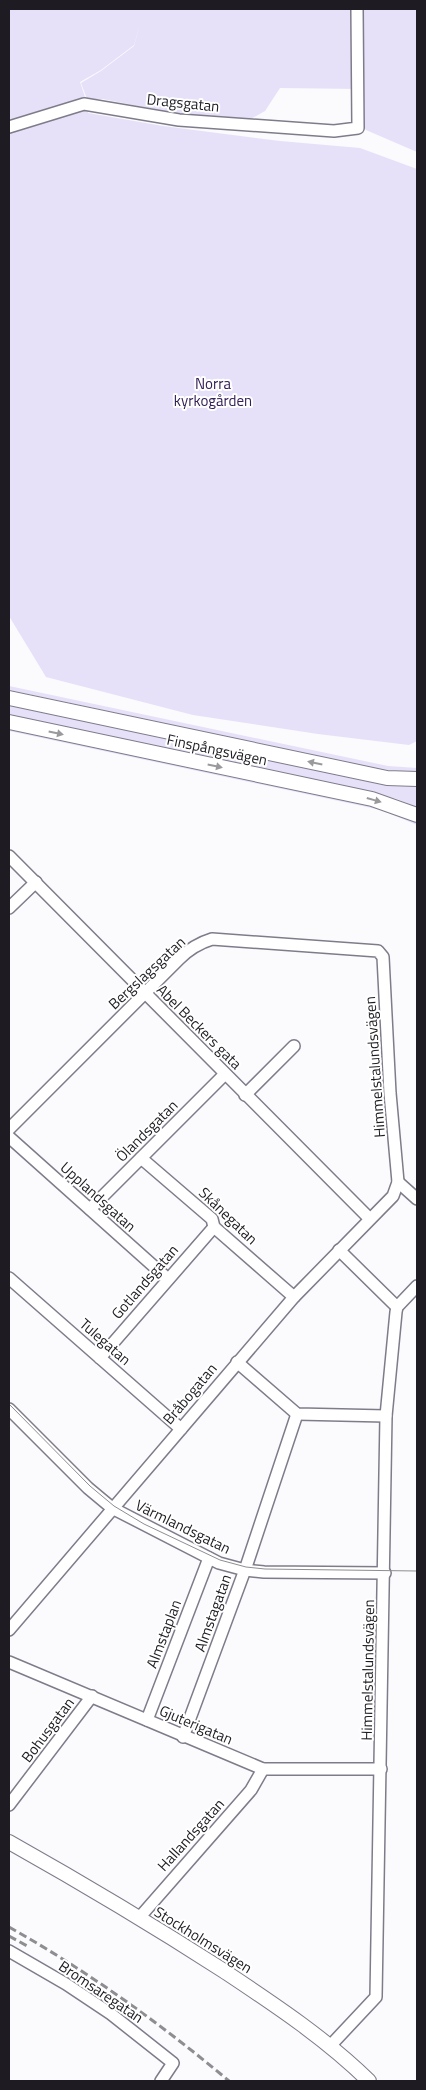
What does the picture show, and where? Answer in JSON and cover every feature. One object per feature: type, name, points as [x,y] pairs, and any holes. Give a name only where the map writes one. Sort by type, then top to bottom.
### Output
[{"type":"main road","name":"Finspångsvägen","points":[[9,698],[387,778],[417,779]]},
{"type":"main road","name":"Finspångsvägen","points":[[9,722],[372,799],[417,814]]},
{"type":"main road","name":"Stockholmsvägen","points":[[9,1842],[139,1918],[266,1999],[330,2045],[369,2081]]},
{"type":"street","name":"Dragsgatan","points":[[9,127],[84,104],[179,120],[334,131],[358,128],[358,9]]},
{"type":"street","name":"Abel Beckers gata","points":[[9,856],[224,1075],[369,1218]]},
{"type":"street","points":[[9,908],[36,882]]},
{"type":"street","name":"Bergslagsgatan","points":[[9,1129],[189,950],[212,939],[378,951]]},
{"type":"street","name":"Himmelstalundsvägen","points":[[378,951],[383,957],[390,1093],[398,1182]]},
{"type":"street","points":[[245,1095],[294,1046]]},
{"type":"street","name":"Ölandsgatan","points":[[90,1209],[224,1075]]},
{"type":"street","name":"Upplandsgatan","points":[[9,1137],[168,1279]]},
{"type":"street","name":"Skånegatan","points":[[141,1158],[212,1219],[214,1227],[294,1297]]},
{"type":"street","points":[[398,1182],[417,1199]]},
{"type":"street","name":"Bråbogatan","points":[[9,1630],[294,1297],[369,1218],[393,1196],[398,1182]]},
{"type":"street","name":"Gotlandsgatan","points":[[100,1358],[214,1227]]},
{"type":"street","points":[[338,1250],[397,1307],[417,1286]]},
{"type":"street","name":"Tulegatan","points":[[9,1278],[181,1428]]},
{"type":"street","name":"Himmelstalundsvägen","points":[[330,2045],[376,1997],[385,1573],[386,1416],[397,1307]]},
{"type":"street","points":[[238,1362],[297,1414],[386,1416]]},
{"type":"street","name":"Värmlandsgatan","points":[[9,1409],[88,1488],[112,1508],[209,1558],[245,1570],[264,1572],[385,1573]]},
{"type":"street","name":"Almstagatan","points":[[184,1737],[245,1570],[297,1414]]},
{"type":"street","name":"Almstaplan","points":[[147,1720],[209,1558]]},
{"type":"street","name":"Gjuterigatan","points":[[9,1662],[263,1770],[381,1769]]},
{"type":"street","name":"Bohusgatan","points":[[9,1805],[92,1696]]},
{"type":"street","name":"Hallandsgatan","points":[[139,1918],[251,1790],[263,1770]]},
{"type":"street","name":"Bromsaregatan","points":[[9,1951],[66,1984],[112,2014],[173,2063],[162,2081]]},
{"type":"green space","name":"Norra kyrkogården","points":[[9,9],[417,9],[417,152],[366,130],[361,122],[360,89],[280,88],[265,111],[249,120],[178,114],[103,99],[87,99],[81,83],[101,71],[134,46],[141,21],[134,45],[101,70],[80,82],[89,109],[88,113],[163,126],[280,141],[360,148],[417,169],[417,741],[409,745],[318,734],[193,715],[46,677],[9,616]]},
{"type":"green space","points":[[9,686],[388,766],[417,768],[417,773],[379,769],[9,690]]},
{"type":"green space","points":[[9,703],[417,784],[417,807],[397,799],[363,790],[9,716]]},
{"type":"green space","points":[[9,727],[378,806],[417,820],[417,825],[381,810],[9,731]]},
{"type":"tram line","points":[[9,1404],[90,1486],[114,1506],[144,1524],[220,1560],[246,1567],[265,1569],[417,1571]]},
{"type":"railway","points":[[9,1927],[67,1961],[150,2018],[229,2081]]},
{"type":"railway","points":[[9,1936],[29,1947]]},
{"type":"railway","points":[[65,1969],[111,1999]]}]
